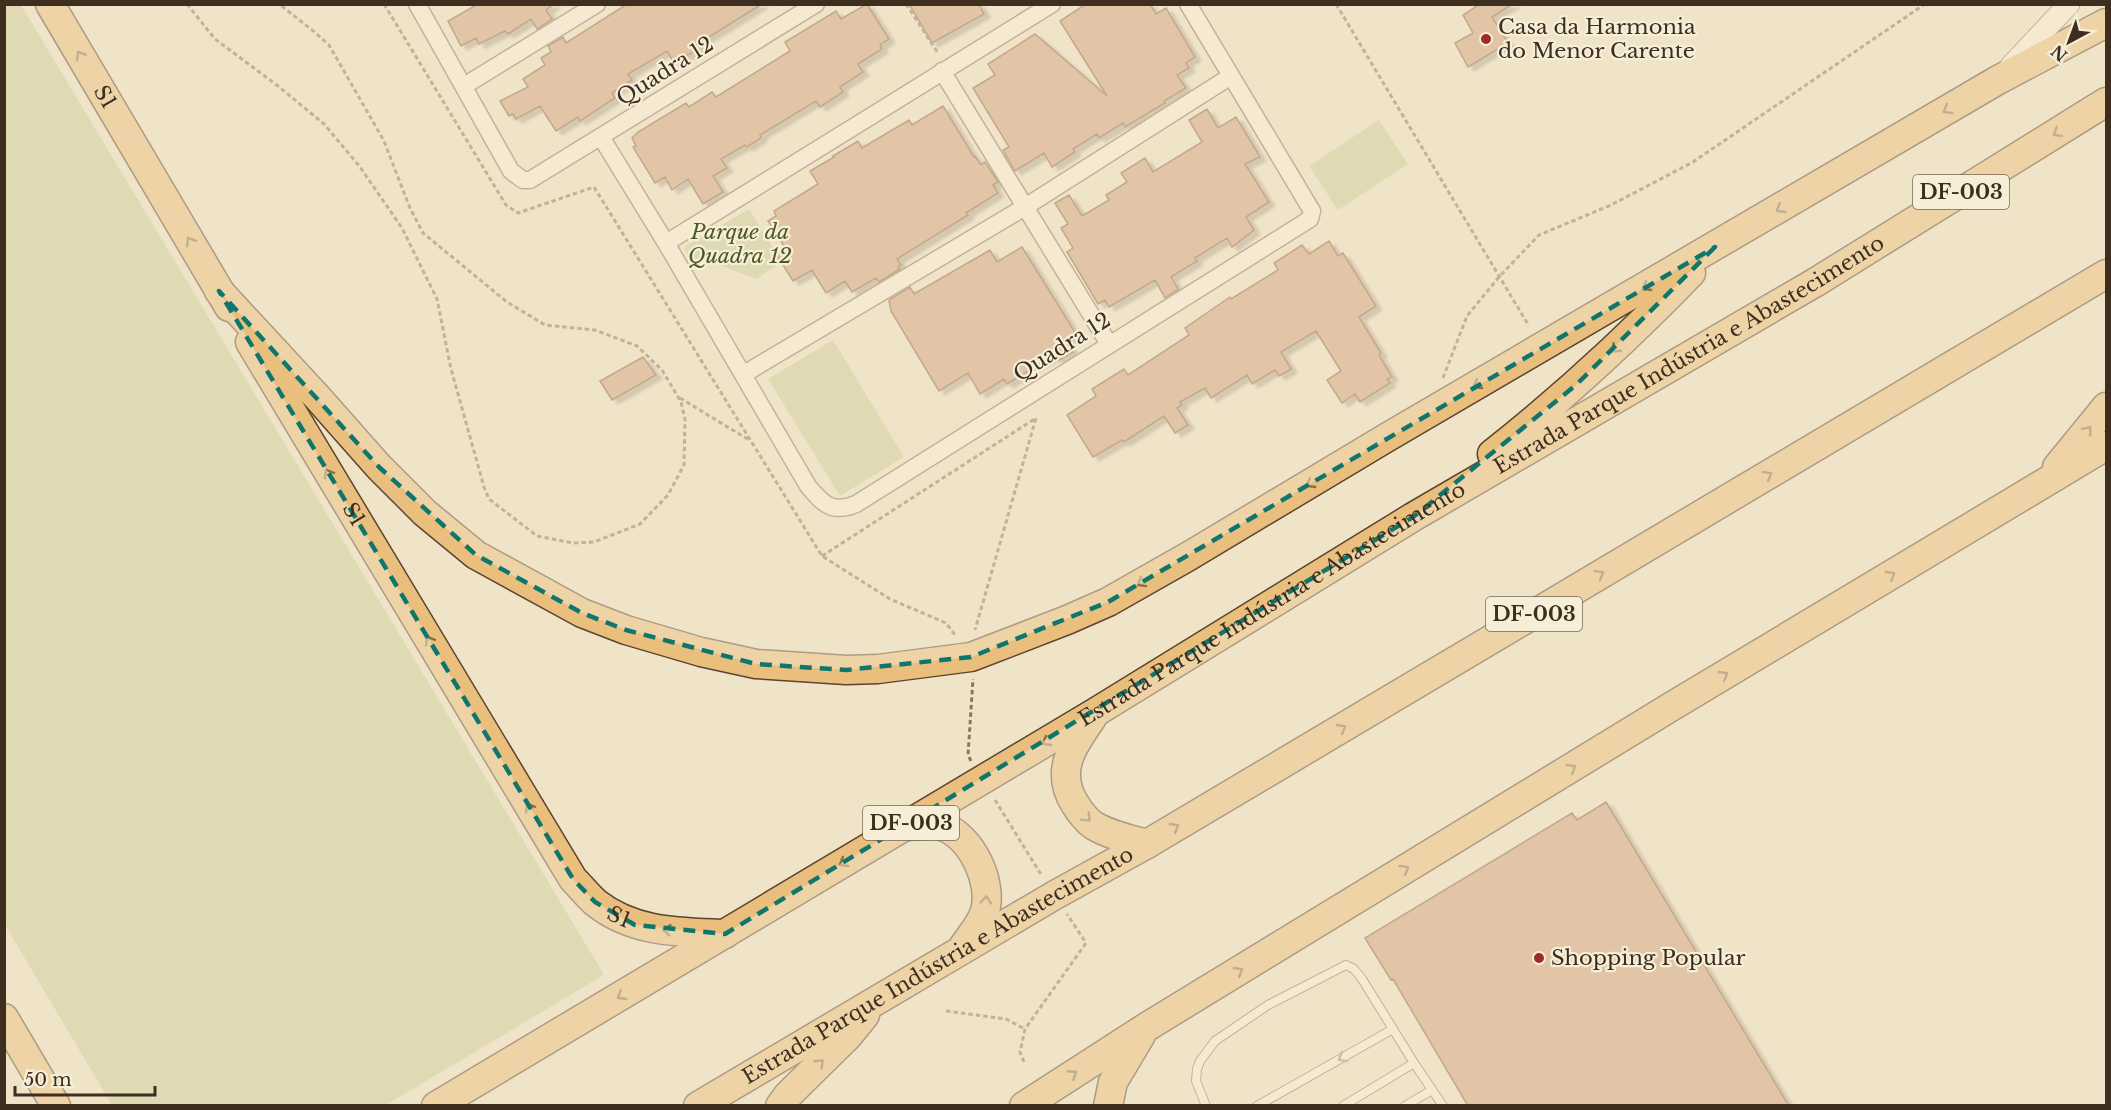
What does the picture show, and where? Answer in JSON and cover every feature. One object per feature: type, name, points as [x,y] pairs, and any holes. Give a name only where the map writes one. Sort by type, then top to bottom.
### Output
[{"type":"highway","name":"S1","points":[[50,4],[219,291],[573,879],[595,902],[635,925],[663,931],[725,934]]},
{"type":"highway","points":[[219,291],[379,467],[425,513],[476,555],[582,613],[626,630],[701,652],[756,664],[846,670],[878,669],[971,657],[1108,602],[1998,80],[2106,23]]},
{"type":"highway","name":"Estrada Parque Indústria e Abastecimento","points":[[436,1106],[1096,712],[1413,517],[1816,282],[2106,102]]},
{"type":"highway","points":[[1413,517],[1576,385],[1634,331],[1715,247]]},
{"type":"highway","name":"Estrada Parque Indústria e Abastecimento","points":[[698,1106],[1054,895],[1147,844],[2106,274]]},
{"type":"highway","points":[[2042,485],[2106,407]]},
{"type":"highway","points":[[1024,1106],[1145,1028],[1664,711],[2106,446]]},
{"type":"highway","points":[[1096,712],[1071,748],[1067,761],[1066,782],[1069,792],[1081,813],[1091,824],[1147,844]]},
{"type":"highway","points":[[905,826],[942,826],[959,837],[971,851],[981,869],[987,884],[988,899],[984,914],[960,951]]},
{"type":"highway","points":[[780,1106],[788,1095],[848,1036],[878,998]]},
{"type":"highway","points":[[4,1018],[56,1106]]},
{"type":"highway","points":[[1108,1106],[1113,1082],[1145,1028]]},
{"type":"street","points":[[417,4],[464,86],[597,4]]},
{"type":"street","name":"Quadra 12","points":[[464,86],[511,171],[523,180],[530,180],[816,4]]},
{"type":"street","points":[[666,243],[1052,4]]},
{"type":"street","name":"Quadra 12","points":[[601,137],[744,374],[808,486],[823,504],[834,508],[845,508],[856,504],[1310,219],[1312,211],[1188,4]]},
{"type":"street","points":[[1998,80],[2069,4]]},
{"type":"street","points":[[945,70],[1109,344]]},
{"type":"street","points":[[744,374],[1025,207],[1231,76]]},
{"type":"lane","points":[[1206,1106],[1196,1081],[1197,1069],[1200,1061],[1215,1041],[1268,1005],[1346,965],[1354,969],[1362,979],[1443,1106]]},
{"type":"lane","points":[[1257,1106],[1393,1029]]},
{"type":"lane","points":[[1342,1106],[1414,1063]]},
{"type":"lane","points":[[1405,1106],[1432,1090]]},
{"type":"path","points":[[187,4],[215,39],[324,124],[360,167],[402,228],[437,299],[451,369],[489,499],[537,536],[573,543],[594,542],[640,524],[668,495],[684,465],[685,419],[677,397],[662,370],[637,346],[595,330],[544,325],[507,302],[423,233],[410,208],[384,141],[329,45],[279,4]]},
{"type":"path","points":[[384,4],[506,205],[518,213],[594,187],[822,556],[1036,418],[975,628],[971,657]]},
{"type":"path","points":[[906,4],[945,70]]},
{"type":"path","points":[[1336,4],[1529,326]]},
{"type":"path","points":[[1443,378],[1467,316],[1539,236],[1611,205],[1693,162],[1924,4]]},
{"type":"path","points":[[677,397],[750,441]]},
{"type":"path","points":[[946,1011],[1006,1019],[1025,1029]]},
{"type":"highlighted area","points":[[1715,247],[1576,385],[1413,517],[725,934],[635,925],[595,902],[573,879],[219,291],[379,467],[476,555],[582,613],[626,630],[756,664],[846,670],[971,657],[1108,602]]},
{"type":"green space","points":[[4,5],[21,5],[603,973],[602,976],[386,1105],[112,1105],[5,925]]},
{"type":"green space","points":[[1379,120],[1408,164],[1338,210],[1309,166]]},
{"type":"green space","name":"Parque da Quadra 12","points":[[749,209],[782,262],[756,279],[704,259],[694,267],[684,247]]},
{"type":"green space","points":[[833,340],[904,457],[840,496],[768,379]]},
{"type":"building","points":[[478,4],[554,4],[546,10],[552,19],[537,29],[531,19],[508,34],[505,31],[479,44],[476,38],[461,46],[448,21]]},
{"type":"building","points":[[627,4],[762,4],[696,45],[698,49],[674,63],[667,51],[628,74],[632,80],[612,93],[615,98],[580,121],[578,117],[556,131],[540,106],[516,119],[513,114],[509,116],[500,101],[528,87],[523,79],[545,65],[541,58],[551,52],[548,46],[563,37],[566,43]]},
{"type":"building","points":[[867,4],[889,39],[880,45],[882,49],[858,64],[863,72],[840,87],[843,92],[820,107],[816,101],[760,135],[761,138],[747,147],[745,145],[721,159],[727,168],[713,176],[723,192],[703,204],[688,179],[672,190],[665,177],[655,183],[633,147],[636,146],[632,138],[638,132],[686,103],[689,107],[712,92],[716,97],[790,51],[785,42],[836,11],[841,19]]},
{"type":"building","points":[[909,4],[979,4],[984,14],[932,43]]},
{"type":"building","points":[[1086,4],[1150,4],[1156,14],[1166,8],[1195,57],[1186,63],[1189,68],[1177,75],[1186,88],[1125,127],[1123,123],[1099,138],[1097,134],[1073,149],[1075,152],[1052,167],[1044,153],[1015,171],[1003,150],[1009,147],[973,88],[995,75],[988,64],[1035,34],[1107,96],[1060,21]]},
{"type":"building","points":[[1480,4],[1513,4],[1492,17],[1508,43],[1468,67],[1455,43],[1473,33],[1463,15]]},
{"type":"building","points":[[943,106],[974,157],[981,165],[985,162],[998,182],[993,185],[998,193],[966,213],[968,215],[897,259],[901,265],[898,267],[900,269],[879,282],[876,278],[852,292],[845,281],[826,293],[812,270],[793,281],[776,254],[786,249],[768,221],[776,216],[774,211],[818,184],[810,171],[833,156],[858,141],[862,148],[909,120],[912,125]]},
{"type":"building","points":[[1207,109],[1218,128],[1236,117],[1260,157],[1245,164],[1269,202],[1246,217],[1254,230],[1232,247],[1227,238],[1195,258],[1197,261],[1171,277],[1178,289],[1165,298],[1155,280],[1109,307],[1105,300],[1098,304],[1067,252],[1073,248],[1061,228],[1068,224],[1055,203],[1069,195],[1082,216],[1109,200],[1106,195],[1127,182],[1121,173],[1145,158],[1153,172],[1202,142],[1189,120]]},
{"type":"building","points":[[1329,241],[1338,256],[1343,253],[1376,306],[1359,317],[1381,353],[1379,355],[1392,377],[1387,379],[1390,383],[1360,402],[1355,394],[1342,403],[1327,380],[1341,371],[1316,331],[1281,352],[1291,369],[1279,376],[1275,370],[1252,384],[1247,375],[1211,398],[1205,388],[1180,402],[1182,405],[1177,408],[1188,425],[1175,433],[1164,416],[1124,442],[1122,440],[1093,457],[1067,415],[1096,396],[1092,389],[1124,369],[1128,375],[1189,335],[1185,328],[1230,297],[1231,299],[1278,270],[1274,263],[1302,245],[1309,254]]},
{"type":"building","points":[[1022,247],[1078,337],[1067,343],[1073,352],[1058,361],[1054,355],[1007,384],[1004,379],[980,394],[968,373],[939,391],[891,311],[889,300],[910,287],[914,294],[990,250],[997,262]]},
{"type":"building","points":[[643,357],[656,375],[612,400],[600,381]]},
{"type":"building","name":"Shopping Popular","points":[[1606,802],[1789,1106],[1468,1106],[1393,979],[1391,980],[1365,938],[1572,813],[1577,820]]},
{"type":"place","name":"Casa da Harmonia do Menor Carente","points":[[1486,39]]},
{"type":"place","name":"Shopping Popular","points":[[1539,958]]}]
